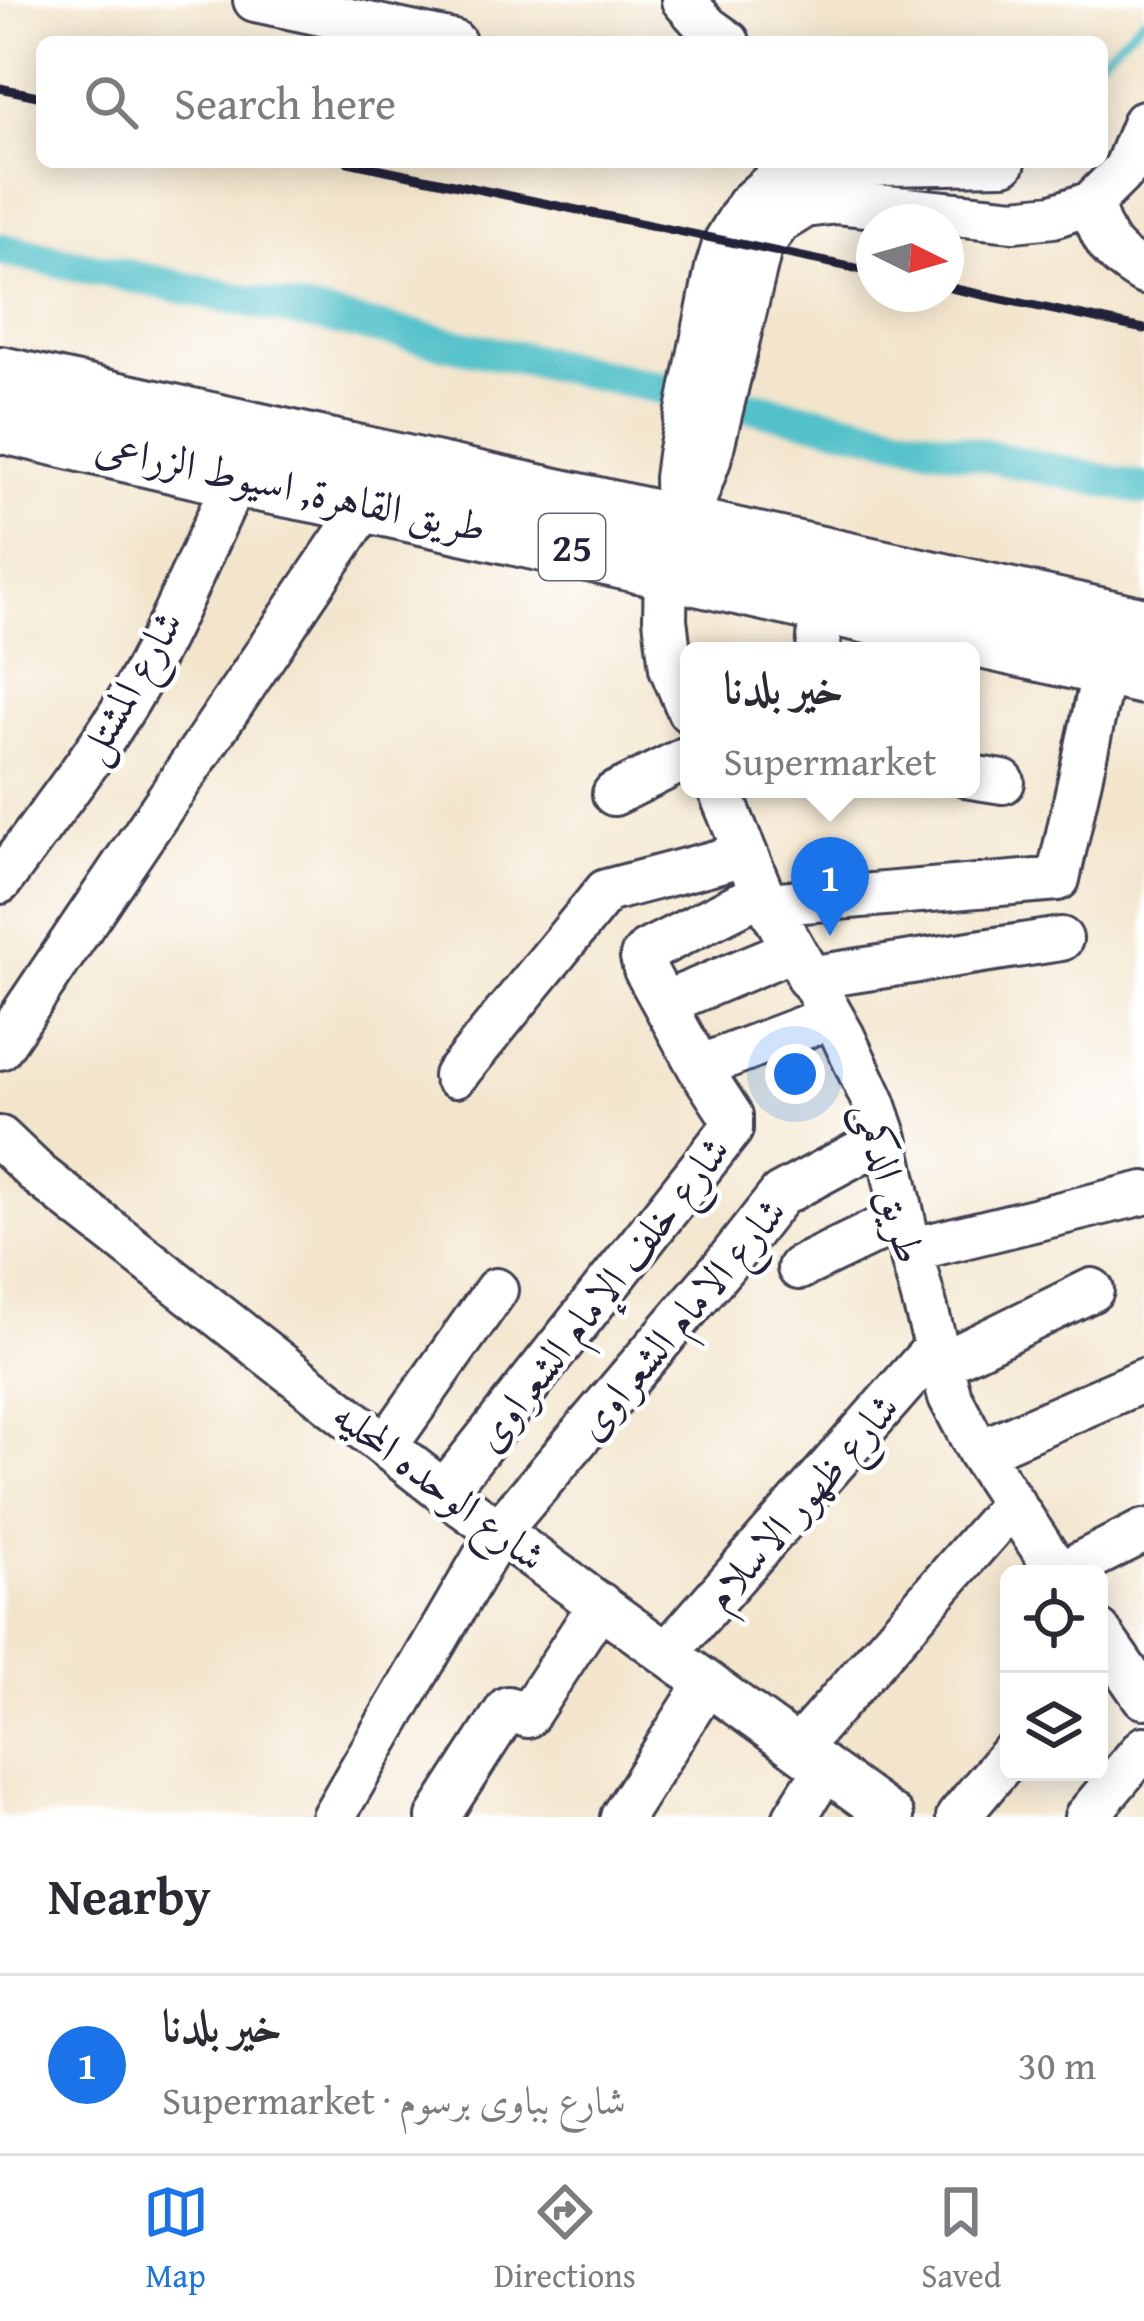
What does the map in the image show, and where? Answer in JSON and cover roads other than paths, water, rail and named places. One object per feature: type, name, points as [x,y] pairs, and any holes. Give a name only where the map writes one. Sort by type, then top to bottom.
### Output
[{"type":"highway","name":"طريق القاهرة, اسيوط الزراعى","points":[[0,377],[672,547],[1131,656]]},
{"type":"highway","name":"طريق القاهرة, اسيوط الزراعى","points":[[0,422],[368,502],[672,547],[820,627],[955,642]]},
{"type":"highway","name":"طريق القاهرة, اسيوط الزراعى","points":[[980,644],[1131,656]]},
{"type":"street","points":[[255,0],[426,36]]},
{"type":"street","points":[[683,0],[720,36]]},
{"type":"street","points":[[1108,130],[1144,123]]},
{"type":"street","points":[[735,271],[760,248],[778,222],[806,206],[837,202],[1014,220],[1053,216],[1091,203],[1125,169],[1144,123]]},
{"type":"street","points":[[680,690],[671,668],[665,620],[672,547],[692,506],[694,458],[735,271],[725,242],[748,204],[782,174],[805,168]]},
{"type":"street","points":[[1091,203],[1100,232],[1118,257],[1144,273]]},
{"type":"street","name":"شارع المشتل","points":[[0,882],[128,701],[237,477]]},
{"type":"street","points":[[0,1048],[368,502]]},
{"type":"street","points":[[454,1076],[606,891],[1058,879],[1131,656]]},
{"type":"street","points":[[614,794],[680,761]]},
{"type":"street","name":"طريق الدكمى","points":[[723,798],[759,884],[859,1069],[886,1138],[937,1357],[960,1420],[1053,1565]]},
{"type":"street","name":"شارع خلف الإمام الشعراوى","points":[[444,1492],[731,1129],[731,1116],[642,960],[759,884]]},
{"type":"street","points":[[665,1003],[800,964],[1061,939]]},
{"type":"street","points":[[700,1066],[831,1017]]},
{"type":"street","name":"شارع الوحده المحليه","points":[[0,1138],[40,1175],[444,1492],[892,1817]]},
{"type":"street","name":"شارع الامام الشعراوى","points":[[333,1817],[500,1530],[780,1195],[886,1138]]},
{"type":"street","points":[[799,1268],[907,1234],[1144,1193]]},
{"type":"street","points":[[386,1446],[496,1290]]},
{"type":"street","points":[[937,1357],[1092,1290]]},
{"type":"street","name":"شارع ظهور الاسلام","points":[[668,1654],[937,1357]]},
{"type":"street","points":[[979,1452],[1144,1380]]},
{"type":"street","points":[[795,1817],[812,1758],[1012,1503]]},
{"type":"street","points":[[1077,1565],[1144,1531]]},
{"type":"street","points":[[438,1817],[508,1708],[527,1716],[600,1604]]},
{"type":"street","points":[[1112,1642],[1144,1697]]},
{"type":"street","points":[[622,1817],[707,1683]]},
{"type":"street","points":[[1086,1817],[1144,1748]]},
{"type":"street","points":[[958,1817],[1000,1767]]},
{"type":"waterway","points":[[1108,51],[1144,18]]},
{"type":"waterway","points":[[0,249],[1144,489]]},
{"type":"railway","points":[[0,88],[36,96]]},
{"type":"railway","points":[[377,168],[856,268]]},
{"type":"railway","points":[[964,291],[1144,329]]},
{"type":"place","name":"خير بلدنا","points":[[830,936]]}]
